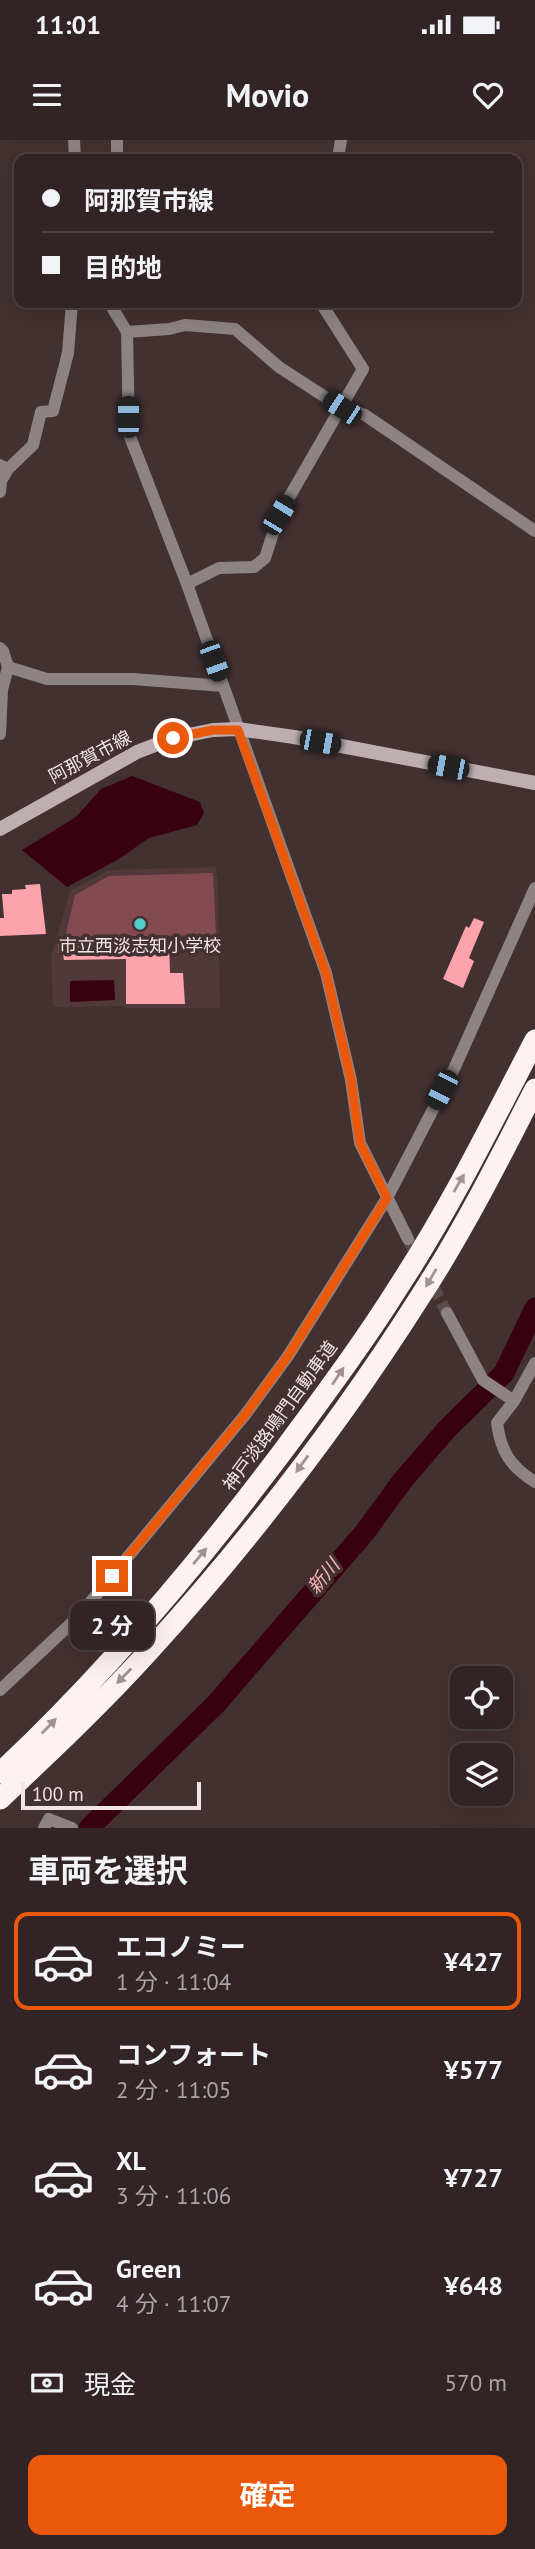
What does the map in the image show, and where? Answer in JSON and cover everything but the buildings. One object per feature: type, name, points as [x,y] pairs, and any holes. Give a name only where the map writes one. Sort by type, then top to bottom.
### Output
[{"type":"highway","name":"神戸淡路鳴門自動車道","points":[[0,1773],[134,1637],[239,1510],[331,1387],[400,1286],[473,1159],[535,1040]]},
{"type":"highway","points":[[0,1799],[150,1650],[267,1511],[420,1297],[495,1169],[535,1089]]},
{"type":"main road","name":"阿那賀市線","points":[[0,829],[137,752],[173,738],[213,730],[238,730],[294,737],[535,783]]},
{"type":"street","points":[[0,492],[4,467],[33,445],[41,412],[54,411],[68,354],[72,308]]},
{"type":"street","points":[[113,308],[127,332],[130,434],[187,584],[326,973],[351,1080],[360,1143],[408,1239]]},
{"type":"street","points":[[187,584],[219,568],[254,567],[265,558],[279,515],[363,369],[324,308]]},
{"type":"street","points":[[127,332],[185,325],[235,329],[279,366],[342,408],[365,415],[535,531]]},
{"type":"street","points":[[0,648],[8,667],[2,690],[0,734]]},
{"type":"street","points":[[8,667],[47,679],[133,679],[223,686]]},
{"type":"street","points":[[0,1690],[79,1616],[245,1415],[288,1356],[387,1198],[454,1069],[535,888]]},
{"type":"street","points":[[447,1313],[483,1380],[514,1401]]},
{"type":"street","points":[[535,1363],[514,1401],[497,1423],[500,1445],[510,1462],[535,1482]]},
{"type":"street","points":[[44,1828],[49,1819],[66,1825]]},
{"type":"shaded area","points":[[132,776],[200,802],[204,813],[197,825],[149,838],[117,860],[67,887],[22,850],[76,817],[101,789]]},
{"type":"shaded area","name":"市立西淡志知小学校","points":[[215,867],[218,880],[220,1008],[53,1007],[51,957],[70,891],[110,870]]},
{"type":"shaded area","points":[[213,873],[216,935],[65,937],[75,895],[109,876]]},
{"type":"shaded area","points":[[114,980],[115,1000],[70,1002],[70,981]]},
{"type":"waterway","name":"新川","points":[[89,1828],[215,1705],[365,1532],[403,1480],[447,1429],[504,1373],[535,1308]]},
{"type":"tunnel","points":[[408,1239],[447,1313]]},
{"type":"place","name":"市立西淡志知小学校","points":[[140,924]]},
{"type":"route","points":[[112,1576],[245,1415],[288,1356],[387,1198],[360,1143],[351,1080],[326,973],[238,730],[213,730],[173,738]]}]
